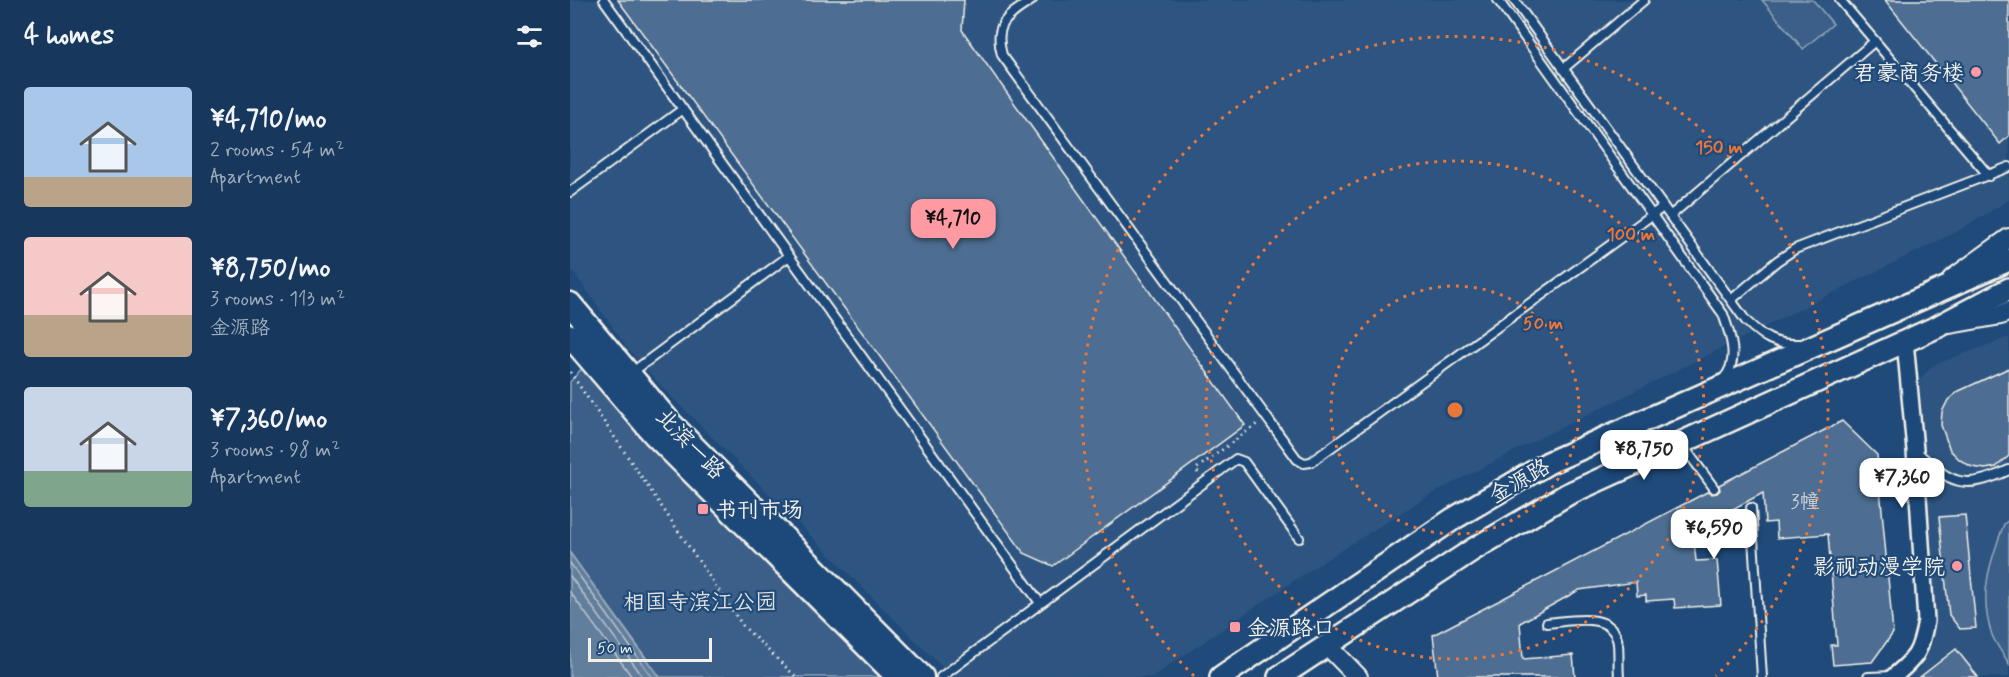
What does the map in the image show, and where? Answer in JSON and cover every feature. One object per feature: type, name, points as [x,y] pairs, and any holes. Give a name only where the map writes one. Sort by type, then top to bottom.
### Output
[{"type":"main road","name":"金源路","points":[[1221,677],[1453,519],[1548,463],[2009,260]]},
{"type":"main road","name":"金源路","points":[[1280,677],[1474,549],[1568,494],[1939,326],[2009,289]]},
{"type":"main road","name":"北滨一路","points":[[570,304],[671,424],[922,677]]},
{"type":"main road","name":"北滨一路","points":[[570,336],[656,435],[898,677]]},
{"type":"street","points":[[1924,298],[2009,238]]},
{"type":"street","points":[[1939,326],[2001,315],[2009,311]]},
{"type":"street","points":[[1893,676],[1916,656],[1922,642],[1926,621],[1915,450],[1905,341]]},
{"type":"street","points":[[1327,645],[1358,677]]},
{"type":"lane","points":[[604,0],[1041,603]]},
{"type":"lane","points":[[1032,0],[1003,22],[998,32],[1002,55],[1297,459],[1304,463],[1311,462],[1663,207]]},
{"type":"lane","points":[[1498,0],[1723,314],[1731,337],[1732,358],[1730,371],[1714,388]]},
{"type":"lane","points":[[1514,0],[1746,321],[1767,339],[1785,345],[1818,344]]},
{"type":"lane","points":[[1563,69],[1644,0]]},
{"type":"lane","points":[[1840,0],[1989,176]]},
{"type":"lane","points":[[1670,216],[1875,41]]},
{"type":"lane","points":[[570,192],[683,109]]},
{"type":"lane","points":[[1731,300],[1777,261],[1795,249],[2009,167]]},
{"type":"lane","points":[[628,375],[789,256]]},
{"type":"lane","points":[[1680,443],[1714,488]]},
{"type":"lane","points":[[1915,450],[1940,473],[1956,482],[1974,482],[2009,470]]},
{"type":"lane","points":[[941,677],[1236,459],[1244,462],[1299,538]]},
{"type":"lane","points":[[1751,508],[1762,677]]},
{"type":"lane","points":[[1547,623],[1598,620],[1608,625],[1615,633],[1618,642],[1619,677]]},
{"type":"lane","points":[[1868,677],[1893,676]]},
{"type":"path","points":[[570,372],[744,626],[796,677]]},
{"type":"path","points":[[1196,469],[1249,430]]},
{"type":"shaded area","points":[[570,0],[2009,0],[2009,200],[1958,231],[1428,496],[1313,568],[1152,677],[952,677],[659,384],[628,349],[570,267]]},
{"type":"shaded area","points":[[2009,337],[2009,677],[1907,677],[1922,667],[1933,642],[1935,615],[1920,380],[1933,365]]},
{"type":"green space","points":[[1762,0],[1813,0],[1833,24],[1803,49]]},
{"type":"green space","name":"相国寺滨江公园","points":[[584,366],[650,442],[880,677],[660,677],[570,553],[570,382]]},
{"type":"green space","points":[[2009,520],[2009,664],[1992,635],[1986,606],[1986,592],[1994,552],[2004,524]]},
{"type":"water","points":[[570,553],[659,677],[570,677]]},
{"type":"building","points":[[618,0],[964,0],[962,30],[1245,425],[1053,566],[1024,553]]},
{"type":"building","name":"君豪商务楼","points":[[1885,0],[2009,0],[2009,136],[2000,144]]},
{"type":"building","points":[[2009,368],[2009,456],[1996,467],[1985,469],[1972,467],[1950,450],[1941,425],[1942,412],[1948,400],[1959,391]]},
{"type":"building","points":[[1842,421],[1877,455],[1893,633],[1872,662],[1833,665],[1831,645],[1837,645],[1828,534],[1777,538],[1776,522],[1765,523],[1763,493],[1693,530],[1696,561],[1717,560],[1721,605],[1675,608],[1674,599],[1646,601],[1646,595],[1637,596],[1636,582],[1579,590],[1520,623],[1523,659],[1573,655],[1575,677],[1438,677],[1433,635],[1709,491],[1712,494],[1717,493],[1720,490],[1719,485]]},
{"type":"building","name":"影视动漫学院","points":[[1965,515],[1976,628],[1960,629],[1949,615],[1939,517]]},
{"type":"building","points":[[1956,649],[1978,677],[1920,677]]},
{"type":"place","name":"君豪商务楼","points":[[1976,72]]},
{"type":"place","name":"书刊市场","points":[[703,509]]},
{"type":"place","name":"影视动漫学院","points":[[1957,566]]},
{"type":"place","name":"金源路口","points":[[1235,627]]}]
